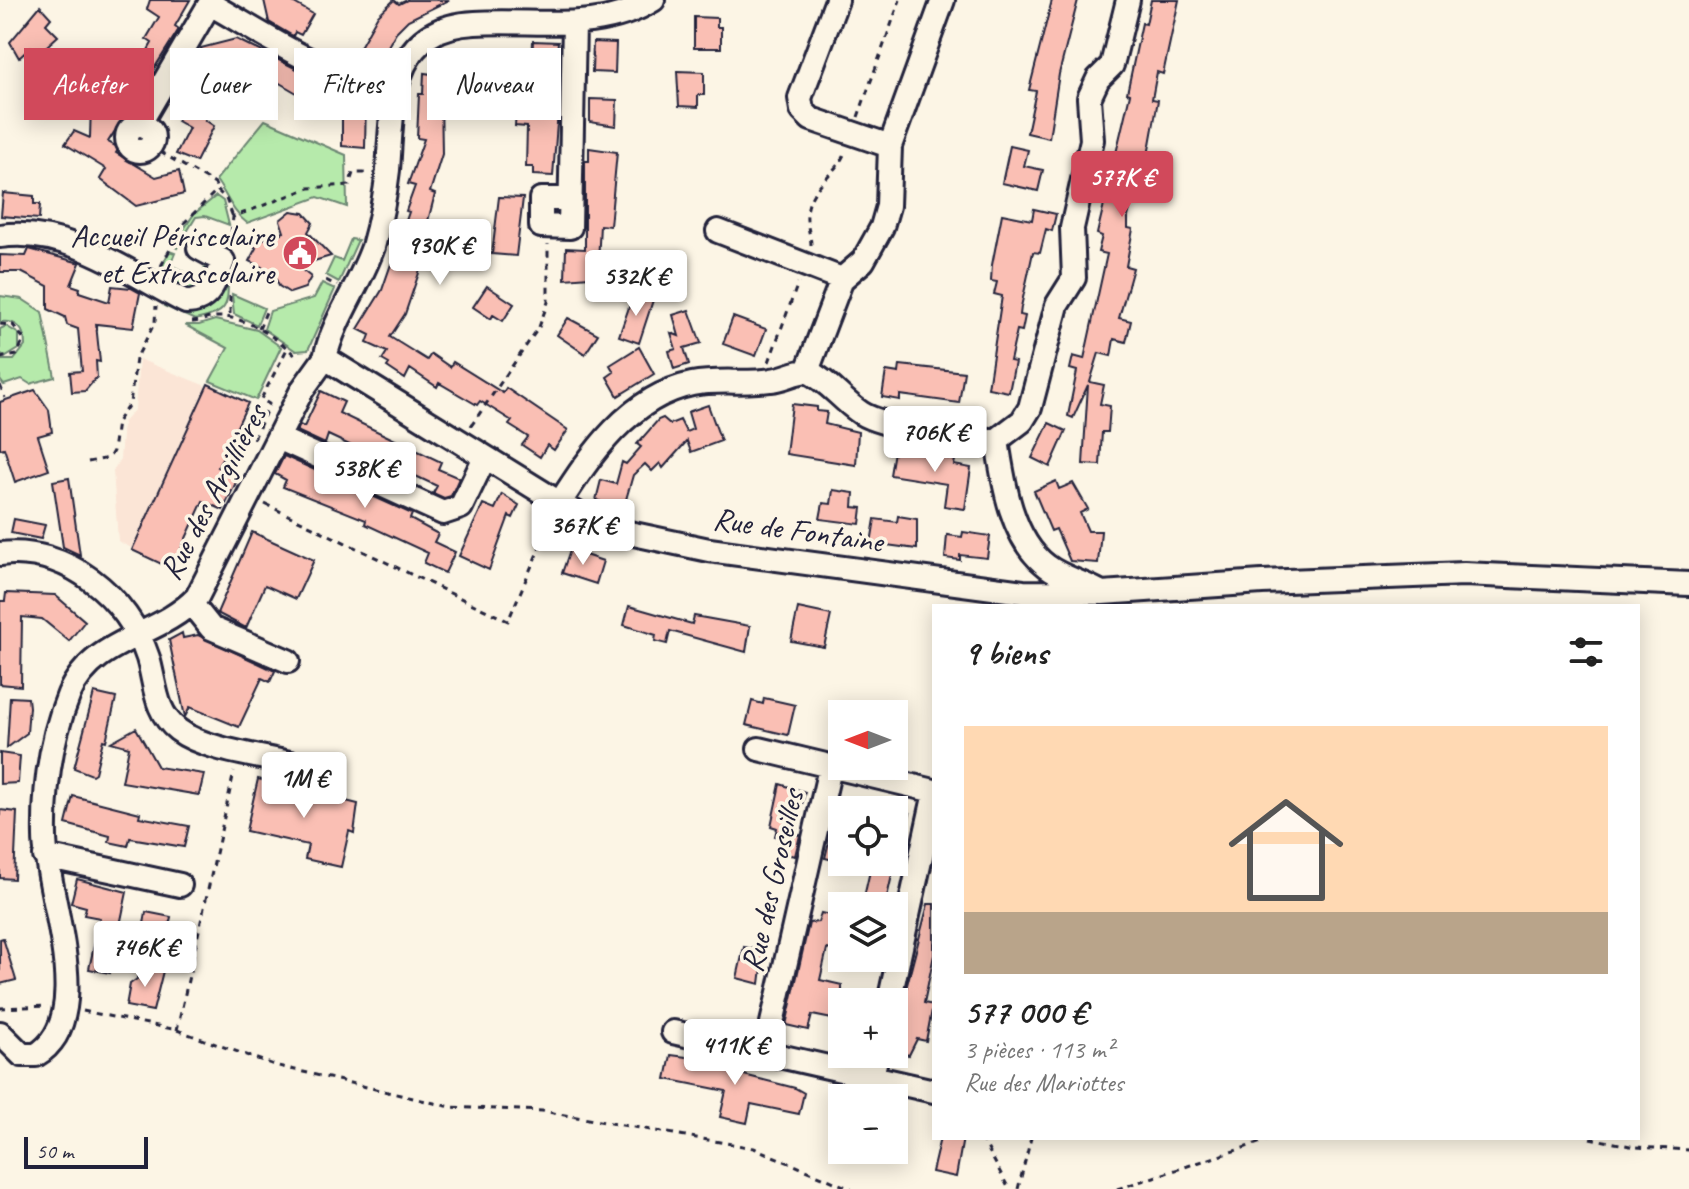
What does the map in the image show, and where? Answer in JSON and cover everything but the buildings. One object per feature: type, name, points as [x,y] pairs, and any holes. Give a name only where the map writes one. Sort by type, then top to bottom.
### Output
[{"type":"street","points":[[411,56],[426,40],[477,11],[574,23],[623,15],[653,0]]},
{"type":"street","points":[[837,0],[800,105],[811,119],[890,146]]},
{"type":"street","points":[[807,371],[842,279],[863,261],[882,227],[888,206],[890,146],[943,0]]},
{"type":"street","points":[[559,504],[612,431],[656,398],[706,382],[769,381],[807,371],[820,377],[869,418],[887,424],[997,440],[1015,427],[1030,408],[1057,305],[1074,278],[1076,265],[1072,228],[1092,140],[1089,98],[1091,88],[1112,65],[1128,0]]},
{"type":"street","points":[[150,146],[150,130],[139,125],[211,2],[294,50]]},
{"type":"street","points":[[548,227],[570,227],[574,23]]},
{"type":"street","name":"Rue des Argillières","points":[[65,1007],[68,970],[45,856],[47,781],[70,692],[95,658],[191,603],[211,574],[314,369],[325,358],[335,327],[372,250],[387,174],[392,120]]},
{"type":"street","points":[[718,231],[842,279]]},
{"type":"street","points":[[0,236],[34,234],[68,242],[186,302],[210,293],[223,261],[199,248]]},
{"type":"street","name":"Rue de Fontaine","points":[[325,358],[584,518],[629,533],[709,550],[1004,590],[1102,600],[1262,582],[1464,574],[1689,584]]},
{"type":"street","points":[[278,438],[443,513],[461,507],[484,459]]},
{"type":"street","points":[[997,440],[1015,517],[1035,556],[1102,600]]},
{"type":"street","points":[[0,554],[39,555],[77,570],[105,591],[136,633],[148,658],[156,698],[169,721],[197,740],[294,764]]},
{"type":"street","points":[[191,603],[211,628],[288,661]]},
{"type":"street","points":[[759,749],[828,767]]},
{"type":"street","name":"Rue des Groseilles","points":[[765,1054],[828,777]]},
{"type":"street","points":[[878,780],[932,794]]},
{"type":"street","points":[[892,988],[932,803]]},
{"type":"street","points":[[45,856],[180,885]]},
{"type":"street","points":[[0,1033],[22,1055],[36,1055],[51,1040],[65,1007]]},
{"type":"street","points":[[673,1032],[932,1091]]},
{"type":"street","points":[[872,1077],[874,1068]]},
{"type":"path","points":[[769,381],[767,369],[811,243],[807,217],[811,199],[823,180],[839,166],[900,0]]},
{"type":"path","points":[[150,146],[215,184],[226,199],[233,217],[228,257]]},
{"type":"path","points":[[233,217],[309,188],[349,185],[353,173],[387,174]]},
{"type":"path","points":[[161,266],[185,222],[217,190]]},
{"type":"path","points":[[460,443],[539,327],[548,302],[548,227]]},
{"type":"path","points":[[326,280],[340,287]]},
{"type":"path","points":[[229,285],[230,318]]},
{"type":"path","points":[[88,462],[109,458],[113,451],[114,429],[130,403],[136,359],[155,322],[157,295]]},
{"type":"path","points":[[156,306],[166,311]]},
{"type":"path","points":[[259,329],[266,312]]},
{"type":"path","points":[[186,320],[230,318],[259,329],[299,358],[296,366]]},
{"type":"path","points":[[0,324],[13,325],[24,339],[17,355],[0,358]]},
{"type":"path","points":[[0,385],[5,398]]},
{"type":"path","points":[[248,496],[508,621],[559,504]]},
{"type":"path","points":[[177,1030],[239,751]]},
{"type":"path","points":[[0,1008],[65,1007],[177,1030],[274,1065],[451,1107],[542,1111],[754,1148],[851,1189]]},
{"type":"path","points":[[983,1140],[1009,1189]]},
{"type":"path","points":[[1018,1189],[1030,1140]]},
{"type":"path","points":[[1117,1189],[1268,1140]]},
{"type":"path","points":[[1600,1140],[1635,1147],[1689,1150]]},
{"type":"shaded area","points":[[139,359],[248,403],[172,569],[118,541],[113,471],[120,459],[123,423],[135,409]]},
{"type":"green space","points":[[265,120],[346,155],[347,207],[318,197],[247,223],[216,180]]},
{"type":"green space","points":[[216,196],[223,201],[229,225],[205,216],[196,217],[177,248],[173,245],[194,214]]},
{"type":"green space","points":[[351,239],[358,240],[339,282],[326,275],[334,258],[342,261]]},
{"type":"green space","points":[[169,251],[175,253],[170,265],[200,279],[205,268],[211,270],[203,288],[193,293],[158,276]]},
{"type":"green space","points":[[228,273],[227,301],[220,311],[195,320],[164,306],[166,301],[176,306]]},
{"type":"green space","points":[[322,283],[335,289],[308,350],[296,351],[264,329],[270,311],[314,298]]},
{"type":"green space","points":[[232,294],[264,308],[257,325],[234,314]]},
{"type":"green space","points":[[0,296],[22,299],[42,312],[55,377],[30,384],[22,379],[4,385],[0,380],[0,360],[14,360],[25,346],[19,327],[0,322]]},
{"type":"green space","points":[[215,320],[257,330],[281,347],[256,400],[210,381],[228,348],[185,325]]},
{"type":"green space","points":[[6,326],[19,334],[19,349],[6,357],[0,353],[0,329]]},
{"type":"place","name":"Accueil Périscolaire et Extrascolaire","points":[[300,253]]}]
